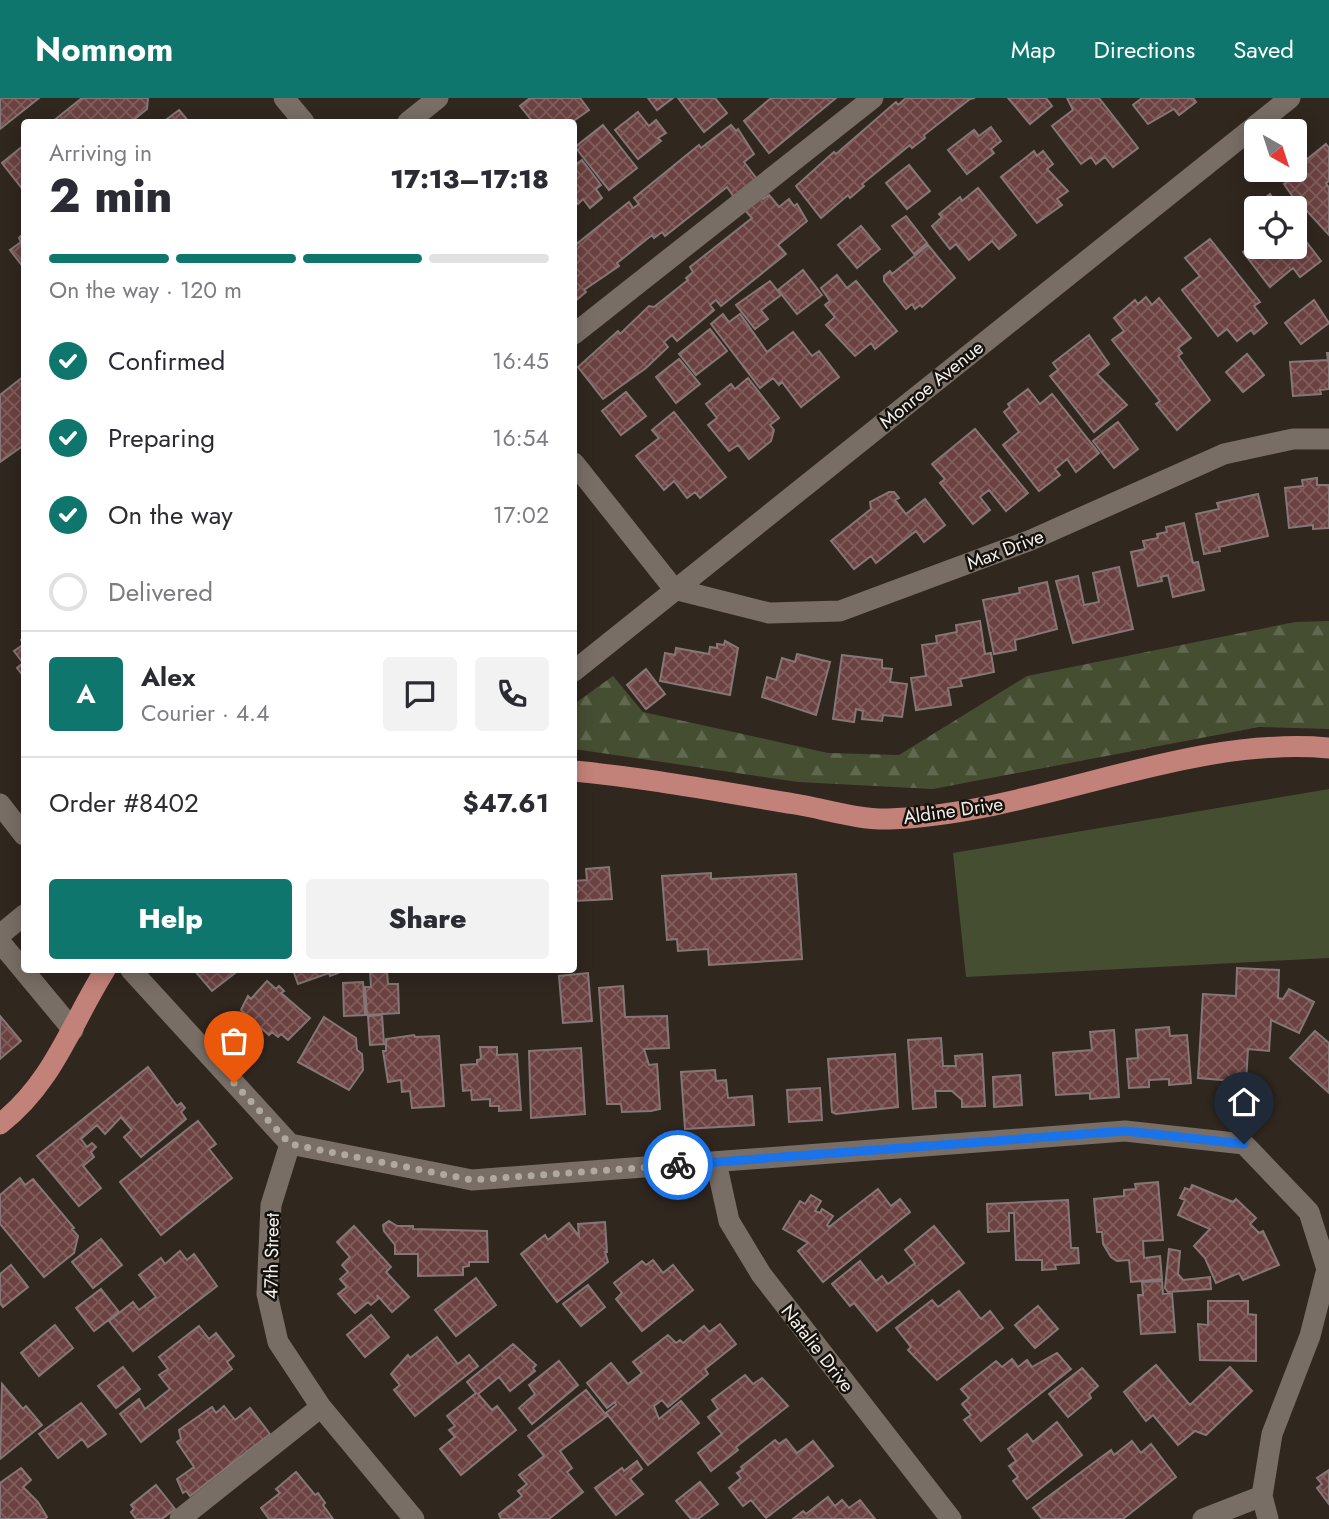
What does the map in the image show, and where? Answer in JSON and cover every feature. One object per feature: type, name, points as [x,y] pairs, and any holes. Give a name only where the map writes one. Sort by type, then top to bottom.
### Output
[{"type":"main road","name":"Aldine Drive","points":[[577,771],[624,776],[887,819],[985,807],[1226,752],[1309,746],[1329,748]]},
{"type":"main road","points":[[0,1124],[12,1115],[58,1061],[102,973]]},
{"type":"street","points":[[284,98],[302,119]]},
{"type":"street","points":[[412,119],[438,98]]},
{"type":"street","points":[[577,332],[873,98]]},
{"type":"street","name":"Monroe Avenue","points":[[577,669],[1290,98]]},
{"type":"street","name":"Max Drive","points":[[674,589],[769,612],[840,611],[1031,540],[1224,454],[1293,439],[1329,439]]},
{"type":"street","points":[[577,467],[674,589]]},
{"type":"street","points":[[0,804],[21,831]]},
{"type":"street","points":[[0,935],[21,918]]},
{"type":"street","points":[[0,942],[21,967]]},
{"type":"street","points":[[26,973],[73,1030]]},
{"type":"street","points":[[134,973],[290,1144],[472,1180],[1125,1131],[1244,1144],[1309,1212],[1328,1269],[1310,1336],[1272,1434],[1262,1496],[1268,1519]]},
{"type":"street","name":"47th Street","points":[[290,1144],[271,1205],[267,1294],[278,1342],[321,1407],[414,1519]]},
{"type":"street","name":"Natalie Drive","points":[[716,1162],[729,1221],[761,1274],[951,1519]]},
{"type":"street","points":[[180,1519],[321,1407]]},
{"type":"street","points":[[1203,1519],[1262,1496]]},
{"type":"green space","points":[[1329,621],[1329,729],[1259,727],[933,789],[798,782],[577,749],[577,702],[613,676],[643,712],[828,753],[899,755],[1027,676],[1295,622]]},
{"type":"green space","points":[[1329,789],[1329,958],[966,977],[953,853]]},
{"type":"building","points":[[0,98],[39,98],[0,129]]},
{"type":"building","points":[[82,98],[148,98],[147,109],[135,119],[56,119]]},
{"type":"building","points":[[530,98],[580,98],[589,110],[576,119],[531,119],[520,106]]},
{"type":"building","points":[[648,98],[673,98],[657,110]]},
{"type":"building","points":[[678,98],[715,98],[727,113],[704,132]]},
{"type":"building","points":[[771,98],[836,98],[769,153],[744,121]]},
{"type":"building","points":[[906,98],[975,98],[970,99],[924,135],[925,138],[912,148],[910,145],[862,184],[864,186],[850,198],[848,195],[821,218],[796,186],[896,102],[898,105]]},
{"type":"building","points":[[1008,98],[1046,98],[1052,106],[1030,124]]},
{"type":"building","points":[[1067,98],[1099,98],[1138,148],[1113,167],[1105,157],[1096,164],[1091,157],[1081,164],[1052,126],[1073,110]]},
{"type":"building","points":[[1142,98],[1193,98],[1196,102],[1179,115],[1174,109],[1148,124],[1133,105]]},
{"type":"building","points":[[179,110],[186,119],[167,119]]},
{"type":"building","points":[[638,112],[649,126],[656,120],[666,133],[658,138],[661,141],[638,159],[615,130]]},
{"type":"building","points":[[603,125],[637,168],[609,190],[577,150],[577,145]]},
{"type":"building","points":[[731,125],[736,131],[738,129],[754,154],[744,162],[757,179],[734,197],[727,187],[665,236],[662,232],[654,238],[652,235],[617,263],[619,266],[584,290],[586,292],[577,300],[577,244],[629,202],[633,208],[639,204],[634,198],[699,145],[701,148]]},
{"type":"building","points":[[991,127],[1001,141],[991,149],[994,153],[967,174],[948,150],[974,130],[979,136]]},
{"type":"building","points":[[1326,144],[1329,148],[1329,181],[1326,183],[1329,188],[1329,235],[1307,211],[1307,196],[1292,196],[1284,184],[1307,182],[1307,159]]},
{"type":"building","points":[[21,147],[21,187],[2,163]]},
{"type":"building","points":[[1034,151],[1037,156],[1043,151],[1053,164],[1047,169],[1068,191],[1057,199],[1062,205],[1037,223],[1001,177]]},
{"type":"building","points":[[582,160],[601,185],[596,189],[602,198],[590,208],[583,199],[577,203],[577,164]]},
{"type":"building","points":[[909,165],[930,191],[907,209],[886,183]]},
{"type":"building","points":[[978,188],[1016,235],[999,249],[992,241],[969,260],[956,244],[950,249],[932,226],[942,217],[939,214],[960,197],[962,201]]},
{"type":"building","points":[[769,195],[779,207],[789,199],[794,206],[797,204],[807,221],[778,245],[786,254],[721,306],[716,300],[710,305],[714,310],[677,341],[672,335],[664,342],[668,347],[646,368],[603,399],[578,367],[618,331],[620,334],[649,306],[654,307],[688,280],[686,278],[693,272],[690,267],[752,218],[744,209],[760,196],[763,199]]},
{"type":"building","points":[[906,216],[927,243],[914,254],[892,226]]},
{"type":"building","points":[[861,226],[880,249],[857,268],[838,245]]},
{"type":"building","points":[[1210,239],[1260,302],[1254,306],[1267,323],[1254,334],[1251,330],[1237,341],[1227,329],[1218,336],[1182,290],[1200,276],[1185,258]]},
{"type":"building","points":[[21,242],[21,264],[10,250]]},
{"type":"building","points":[[1307,243],[1321,261],[1300,277],[1293,268],[1270,287],[1248,259],[1307,259]]},
{"type":"building","points":[[928,245],[955,278],[922,307],[920,305],[915,309],[912,304],[906,309],[884,281],[884,276],[890,271],[892,274]]},
{"type":"building","points":[[803,270],[822,295],[797,314],[778,290]]},
{"type":"building","points":[[837,275],[847,288],[856,281],[897,331],[875,349],[871,343],[855,356],[826,325],[835,317],[825,305],[830,301],[821,288]]},
{"type":"building","points":[[770,281],[781,295],[761,310],[768,319],[755,329],[736,305]]},
{"type":"building","points":[[1146,297],[1152,305],[1159,298],[1191,338],[1178,348],[1182,353],[1178,356],[1210,400],[1177,430],[1156,404],[1160,401],[1112,340],[1124,331],[1114,318],[1135,300],[1138,304]]},
{"type":"building","points":[[1314,300],[1329,323],[1301,344],[1285,323]]},
{"type":"building","points":[[723,314],[729,322],[740,314],[767,352],[793,332],[812,356],[819,351],[839,377],[801,407],[782,382],[779,385],[773,378],[760,388],[711,324]]},
{"type":"building","points":[[710,329],[727,351],[696,375],[679,354]]},
{"type":"building","points":[[1089,335],[1109,364],[1097,374],[1127,405],[1094,432],[1050,376],[1058,370],[1053,363]]},
{"type":"building","points":[[1329,353],[1329,389],[1320,390],[1321,394],[1293,396],[1290,362],[1328,360]]},
{"type":"building","points":[[1247,354],[1264,375],[1243,392],[1226,372]]},
{"type":"building","points":[[679,359],[700,384],[676,403],[656,377]]},
{"type":"building","points":[[21,378],[21,447],[0,462],[0,395]]},
{"type":"building","points":[[748,378],[779,418],[770,425],[774,430],[771,441],[749,459],[738,445],[729,451],[708,425],[717,418],[706,404],[731,384],[735,389]]},
{"type":"building","points":[[1028,389],[1040,404],[1052,394],[1099,453],[1076,472],[1067,459],[1055,469],[1060,475],[1039,491],[1003,445],[1019,432],[1004,412],[1010,407],[1008,404]]},
{"type":"building","points":[[626,392],[646,416],[621,435],[602,411]]},
{"type":"building","points":[[674,412],[726,477],[700,498],[695,492],[687,498],[674,481],[664,490],[636,456],[659,438],[652,430]]},
{"type":"building","points":[[1118,422],[1138,449],[1114,468],[1093,441]]},
{"type":"building","points":[[975,429],[1028,493],[1006,511],[989,490],[980,497],[990,510],[973,524],[940,483],[945,479],[932,464]]},
{"type":"building","points":[[1317,478],[1317,485],[1329,485],[1329,528],[1313,529],[1313,525],[1289,528],[1285,488],[1303,486],[1302,480]]},
{"type":"building","points":[[894,492],[899,498],[895,500],[906,514],[925,499],[945,525],[924,542],[916,531],[876,563],[871,556],[854,569],[831,541],[871,509],[870,502]]},
{"type":"building","points":[[1258,494],[1268,536],[1219,547],[1220,551],[1204,554],[1196,514],[1219,509],[1217,503]]},
{"type":"building","points":[[1184,523],[1193,563],[1198,562],[1204,590],[1173,597],[1168,575],[1161,577],[1162,581],[1138,586],[1131,552],[1145,549],[1143,541],[1158,538],[1157,534],[1167,532],[1166,527]]},
{"type":"building","points":[[1119,567],[1133,629],[1073,643],[1056,581],[1078,576],[1084,605],[1099,602],[1093,573]]},
{"type":"building","points":[[1047,582],[1057,629],[1015,640],[1016,650],[994,654],[983,600],[1020,593],[1019,588]]},
{"type":"building","points":[[980,621],[985,654],[991,653],[994,672],[960,679],[962,686],[948,688],[951,705],[916,710],[911,678],[926,676],[922,645],[937,643],[936,636],[957,632],[956,625]]},
{"type":"building","points":[[725,641],[738,648],[730,695],[660,681],[665,653],[675,655],[676,648],[709,654],[710,647],[717,648],[717,644],[724,645]]},
{"type":"building","points":[[21,646],[21,660],[14,651]]},
{"type":"building","points":[[797,654],[830,662],[816,715],[762,697],[767,677],[776,680],[782,658],[795,662]]},
{"type":"building","points":[[842,655],[882,660],[882,668],[892,669],[890,682],[907,684],[902,717],[883,715],[882,721],[862,719],[863,711],[856,709],[854,722],[833,719]]},
{"type":"building","points":[[646,669],[665,694],[646,709],[627,685]]},
{"type":"building","points":[[609,867],[612,899],[577,901],[577,881],[587,880],[586,869]]},
{"type":"building","points":[[711,873],[711,879],[796,874],[802,959],[709,965],[708,949],[678,951],[677,939],[667,940],[662,876]]},
{"type":"building","points":[[1237,968],[1279,970],[1278,998],[1283,999],[1289,989],[1314,1002],[1299,1033],[1271,1020],[1269,1051],[1248,1049],[1246,1082],[1198,1078],[1203,994],[1236,996]]},
{"type":"building","points":[[197,973],[235,973],[212,991]]},
{"type":"building","points":[[294,973],[329,973],[298,984]]},
{"type":"building","points":[[370,973],[387,973],[388,984],[398,984],[399,1013],[367,1015],[365,987],[371,987]]},
{"type":"building","points":[[588,973],[592,1021],[563,1023],[559,976]]},
{"type":"building","points":[[267,981],[276,989],[279,986],[284,991],[281,993],[310,1018],[288,1040],[281,1034],[278,1037],[272,1032],[269,1035],[241,1010],[248,996],[251,999]]},
{"type":"building","points":[[363,982],[365,1015],[344,1016],[343,983]]},
{"type":"building","points":[[623,986],[625,1017],[667,1016],[669,1048],[644,1049],[649,1065],[657,1064],[660,1109],[622,1112],[621,1104],[607,1104],[599,988]]},
{"type":"building","points":[[382,1015],[384,1044],[370,1045],[368,1016]]},
{"type":"building","points":[[0,1016],[21,1041],[0,1059]]},
{"type":"building","points":[[324,1017],[356,1038],[357,1050],[362,1054],[363,1070],[349,1090],[298,1062]]},
{"type":"building","points":[[1169,1027],[1170,1036],[1187,1035],[1191,1083],[1169,1085],[1169,1079],[1149,1080],[1149,1087],[1129,1088],[1127,1059],[1138,1058],[1136,1030]]},
{"type":"building","points":[[1114,1030],[1119,1097],[1090,1099],[1090,1093],[1056,1095],[1053,1053],[1092,1050],[1090,1032]]},
{"type":"building","points":[[1315,1031],[1329,1043],[1329,1093],[1290,1058]]},
{"type":"building","points":[[414,1035],[439,1036],[444,1106],[412,1108],[410,1091],[402,1092],[401,1080],[388,1082],[383,1051],[386,1051],[386,1039]]},
{"type":"building","points":[[941,1038],[943,1066],[956,1066],[955,1056],[982,1054],[985,1106],[962,1107],[962,1100],[952,1091],[935,1091],[936,1107],[913,1109],[908,1040]]},
{"type":"building","points":[[480,1047],[497,1047],[497,1055],[517,1054],[521,1110],[499,1111],[499,1106],[490,1106],[490,1099],[472,1100],[471,1090],[463,1091],[461,1065],[477,1064],[477,1060],[481,1059]]},
{"type":"building","points":[[581,1048],[585,1114],[531,1118],[529,1051]]},
{"type":"building","points":[[895,1054],[898,1107],[836,1114],[832,1112],[828,1059]]},
{"type":"building","points":[[148,1067],[177,1106],[181,1103],[185,1108],[181,1112],[186,1119],[141,1157],[124,1137],[132,1130],[121,1117],[105,1134],[97,1125],[81,1139],[87,1147],[92,1143],[96,1147],[91,1152],[94,1157],[83,1166],[101,1188],[79,1206],[37,1156]]},
{"type":"building","points":[[715,1070],[716,1081],[726,1080],[728,1098],[752,1096],[754,1125],[685,1129],[681,1072]]},
{"type":"building","points":[[1020,1075],[1022,1105],[994,1107],[993,1077]]},
{"type":"building","points":[[820,1088],[822,1120],[789,1122],[787,1090]]},
{"type":"building","points":[[198,1121],[216,1144],[209,1149],[232,1178],[161,1235],[120,1182]]},
{"type":"building","points":[[20,1178],[25,1185],[33,1179],[78,1236],[74,1253],[44,1277],[0,1224],[0,1195]]},
{"type":"building","points":[[1158,1182],[1163,1240],[1143,1241],[1144,1258],[1160,1256],[1162,1279],[1131,1282],[1129,1260],[1117,1261],[1111,1257],[1103,1244],[1102,1232],[1097,1232],[1094,1199],[1124,1196],[1124,1190],[1136,1189],[1135,1184]]},
{"type":"building","points":[[1192,1185],[1233,1202],[1236,1199],[1256,1218],[1250,1224],[1259,1233],[1263,1231],[1279,1265],[1243,1280],[1239,1273],[1216,1283],[1205,1258],[1194,1246],[1210,1229],[1178,1215],[1185,1200],[1180,1198],[1185,1188],[1190,1190]]},
{"type":"building","points":[[878,1189],[891,1206],[900,1199],[910,1212],[823,1282],[798,1251],[808,1243],[783,1229],[800,1201],[805,1204],[811,1195],[821,1201],[815,1211],[820,1213],[822,1209],[833,1216],[827,1225],[829,1227]]},
{"type":"building","points":[[1068,1200],[1071,1248],[1078,1248],[1079,1263],[1055,1265],[1056,1269],[1042,1270],[1042,1260],[1016,1260],[1014,1213],[1009,1213],[1009,1231],[988,1232],[987,1204]]},
{"type":"building","points":[[389,1221],[397,1226],[413,1226],[413,1229],[487,1231],[488,1262],[469,1262],[469,1266],[463,1267],[463,1275],[418,1276],[418,1254],[395,1254],[395,1245],[384,1231],[383,1225]]},
{"type":"building","points":[[605,1222],[605,1252],[608,1262],[557,1302],[521,1254],[545,1235],[548,1240],[569,1223],[579,1236],[578,1224]]},
{"type":"building","points":[[354,1226],[391,1267],[386,1272],[409,1297],[392,1312],[377,1295],[378,1299],[371,1305],[368,1302],[355,1313],[338,1294],[347,1287],[340,1279],[348,1272],[342,1265],[350,1257],[337,1242]]},
{"type":"building","points":[[934,1226],[964,1263],[877,1331],[854,1303],[850,1306],[832,1284],[860,1261],[876,1281],[882,1276],[888,1284],[915,1263],[905,1250]]},
{"type":"building","points":[[101,1239],[122,1265],[93,1288],[72,1262]]},
{"type":"building","points":[[1169,1249],[1180,1251],[1178,1274],[1183,1280],[1210,1277],[1211,1289],[1168,1292],[1165,1288]]},
{"type":"building","points":[[180,1251],[187,1260],[194,1254],[217,1286],[133,1351],[109,1321],[133,1302],[139,1310],[156,1297],[139,1275],[161,1258],[165,1264]]},
{"type":"building","points":[[653,1260],[663,1273],[673,1265],[693,1290],[642,1331],[616,1299],[622,1293],[614,1283],[642,1261],[646,1265]]},
{"type":"building","points":[[11,1265],[28,1287],[3,1307],[0,1303],[0,1274]]},
{"type":"building","points":[[476,1278],[496,1305],[456,1336],[435,1310]]},
{"type":"building","points":[[1162,1281],[1163,1294],[1172,1293],[1175,1332],[1141,1334],[1138,1295],[1143,1295],[1142,1282]]},
{"type":"building","points":[[588,1285],[605,1307],[581,1326],[563,1304]]},
{"type":"building","points":[[101,1289],[119,1312],[94,1331],[76,1308]]},
{"type":"building","points":[[959,1291],[981,1319],[990,1311],[1003,1328],[937,1380],[908,1350],[911,1347],[896,1328],[932,1300],[938,1307]]},
{"type":"building","points":[[1208,1301],[1248,1301],[1248,1314],[1256,1315],[1256,1361],[1200,1360],[1198,1324],[1208,1325]]},
{"type":"building","points":[[1038,1306],[1058,1329],[1035,1348],[1015,1325]]},
{"type":"building","points":[[371,1315],[389,1337],[365,1357],[347,1335]]},
{"type":"building","points":[[720,1324],[736,1344],[705,1369],[708,1374],[668,1407],[662,1400],[654,1406],[659,1419],[681,1401],[699,1423],[648,1465],[606,1413],[616,1405],[615,1402],[607,1408],[587,1383],[611,1363],[628,1384],[642,1373],[633,1362],[668,1335],[676,1343],[680,1340],[683,1343],[704,1326],[709,1332]]},
{"type":"building","points":[[55,1325],[73,1348],[39,1376],[21,1353]]},
{"type":"building","points":[[199,1326],[209,1339],[216,1333],[234,1356],[227,1362],[232,1369],[141,1442],[120,1414],[139,1399],[145,1409],[170,1389],[159,1375],[168,1369],[159,1357]]},
{"type":"building","points":[[437,1337],[458,1364],[469,1355],[478,1366],[415,1416],[394,1390],[400,1385],[391,1374],[408,1355],[410,1358]]},
{"type":"building","points":[[513,1344],[536,1365],[533,1368],[535,1371],[510,1391],[499,1377],[478,1394],[492,1410],[497,1406],[516,1430],[461,1475],[440,1449],[455,1437],[449,1430],[455,1426],[447,1416],[476,1393],[467,1382]]},
{"type":"building","points":[[1057,1353],[1071,1369],[981,1441],[964,1420],[971,1415],[962,1404],[969,1398],[961,1389],[996,1361],[1002,1367],[1012,1359],[1018,1367],[1027,1360],[1032,1367]]},
{"type":"building","points":[[559,1361],[578,1385],[532,1424],[519,1408],[535,1394],[529,1385]]},
{"type":"building","points":[[1156,1365],[1190,1405],[1230,1367],[1252,1391],[1206,1435],[1195,1431],[1178,1445],[1153,1415],[1146,1421],[1124,1392]]},
{"type":"building","points":[[123,1367],[140,1389],[116,1408],[98,1386]]},
{"type":"building","points":[[1082,1368],[1098,1386],[1089,1394],[1091,1398],[1068,1417],[1049,1394]]},
{"type":"building","points":[[745,1375],[753,1384],[762,1378],[788,1406],[736,1447],[738,1450],[711,1471],[698,1453],[722,1434],[708,1417],[718,1409],[712,1400]]},
{"type":"building","points":[[2,1384],[23,1409],[26,1406],[42,1425],[0,1459]]},
{"type":"building","points":[[586,1390],[607,1416],[560,1451],[572,1468],[567,1472],[583,1492],[549,1519],[501,1519],[499,1514],[522,1496],[518,1491],[527,1484],[519,1475],[544,1456],[528,1436]]},
{"type":"building","points":[[81,1403],[106,1434],[88,1447],[82,1439],[58,1458],[39,1434]]},
{"type":"building","points":[[224,1406],[235,1420],[250,1408],[270,1434],[190,1496],[186,1491],[183,1493],[177,1479],[194,1467],[177,1442],[181,1439],[179,1430],[212,1407],[216,1413]]},
{"type":"building","points":[[1057,1422],[1082,1455],[1027,1499],[1013,1481],[1018,1477],[1009,1466],[1016,1461],[1008,1449],[1027,1434],[1033,1442]]},
{"type":"building","points":[[786,1439],[797,1453],[813,1441],[833,1466],[766,1518],[751,1500],[743,1506],[729,1488],[741,1478],[737,1473],[743,1469],[741,1467],[775,1440],[779,1444]]},
{"type":"building","points":[[1132,1441],[1141,1453],[1151,1444],[1176,1477],[1123,1519],[1042,1519],[1033,1508],[1111,1450],[1114,1455]]},
{"type":"building","points":[[637,1461],[642,1469],[630,1479],[643,1494],[616,1515],[595,1488],[622,1468],[624,1471]]},
{"type":"building","points":[[21,1468],[31,1480],[23,1487],[38,1502],[47,1517],[45,1519],[0,1519],[0,1483]]},
{"type":"building","points":[[1329,1470],[1329,1504],[1317,1488],[1322,1484],[1317,1478]]},
{"type":"building","points":[[296,1472],[315,1495],[318,1493],[333,1519],[269,1519],[261,1508],[280,1493],[276,1489]]},
{"type":"building","points":[[700,1482],[718,1504],[698,1519],[691,1519],[676,1501]]},
{"type":"building","points":[[156,1485],[175,1509],[162,1519],[136,1519],[131,1512],[134,1509],[131,1505]]},
{"type":"building","points":[[828,1497],[835,1506],[842,1500],[849,1508],[860,1500],[875,1519],[793,1519],[803,1511],[806,1514]]},
{"type":"way so far","points":[[234,1083],[290,1144],[472,1180],[678,1165]]},
{"type":"route","points":[[678,1165],[1125,1131],[1244,1144]]}]
